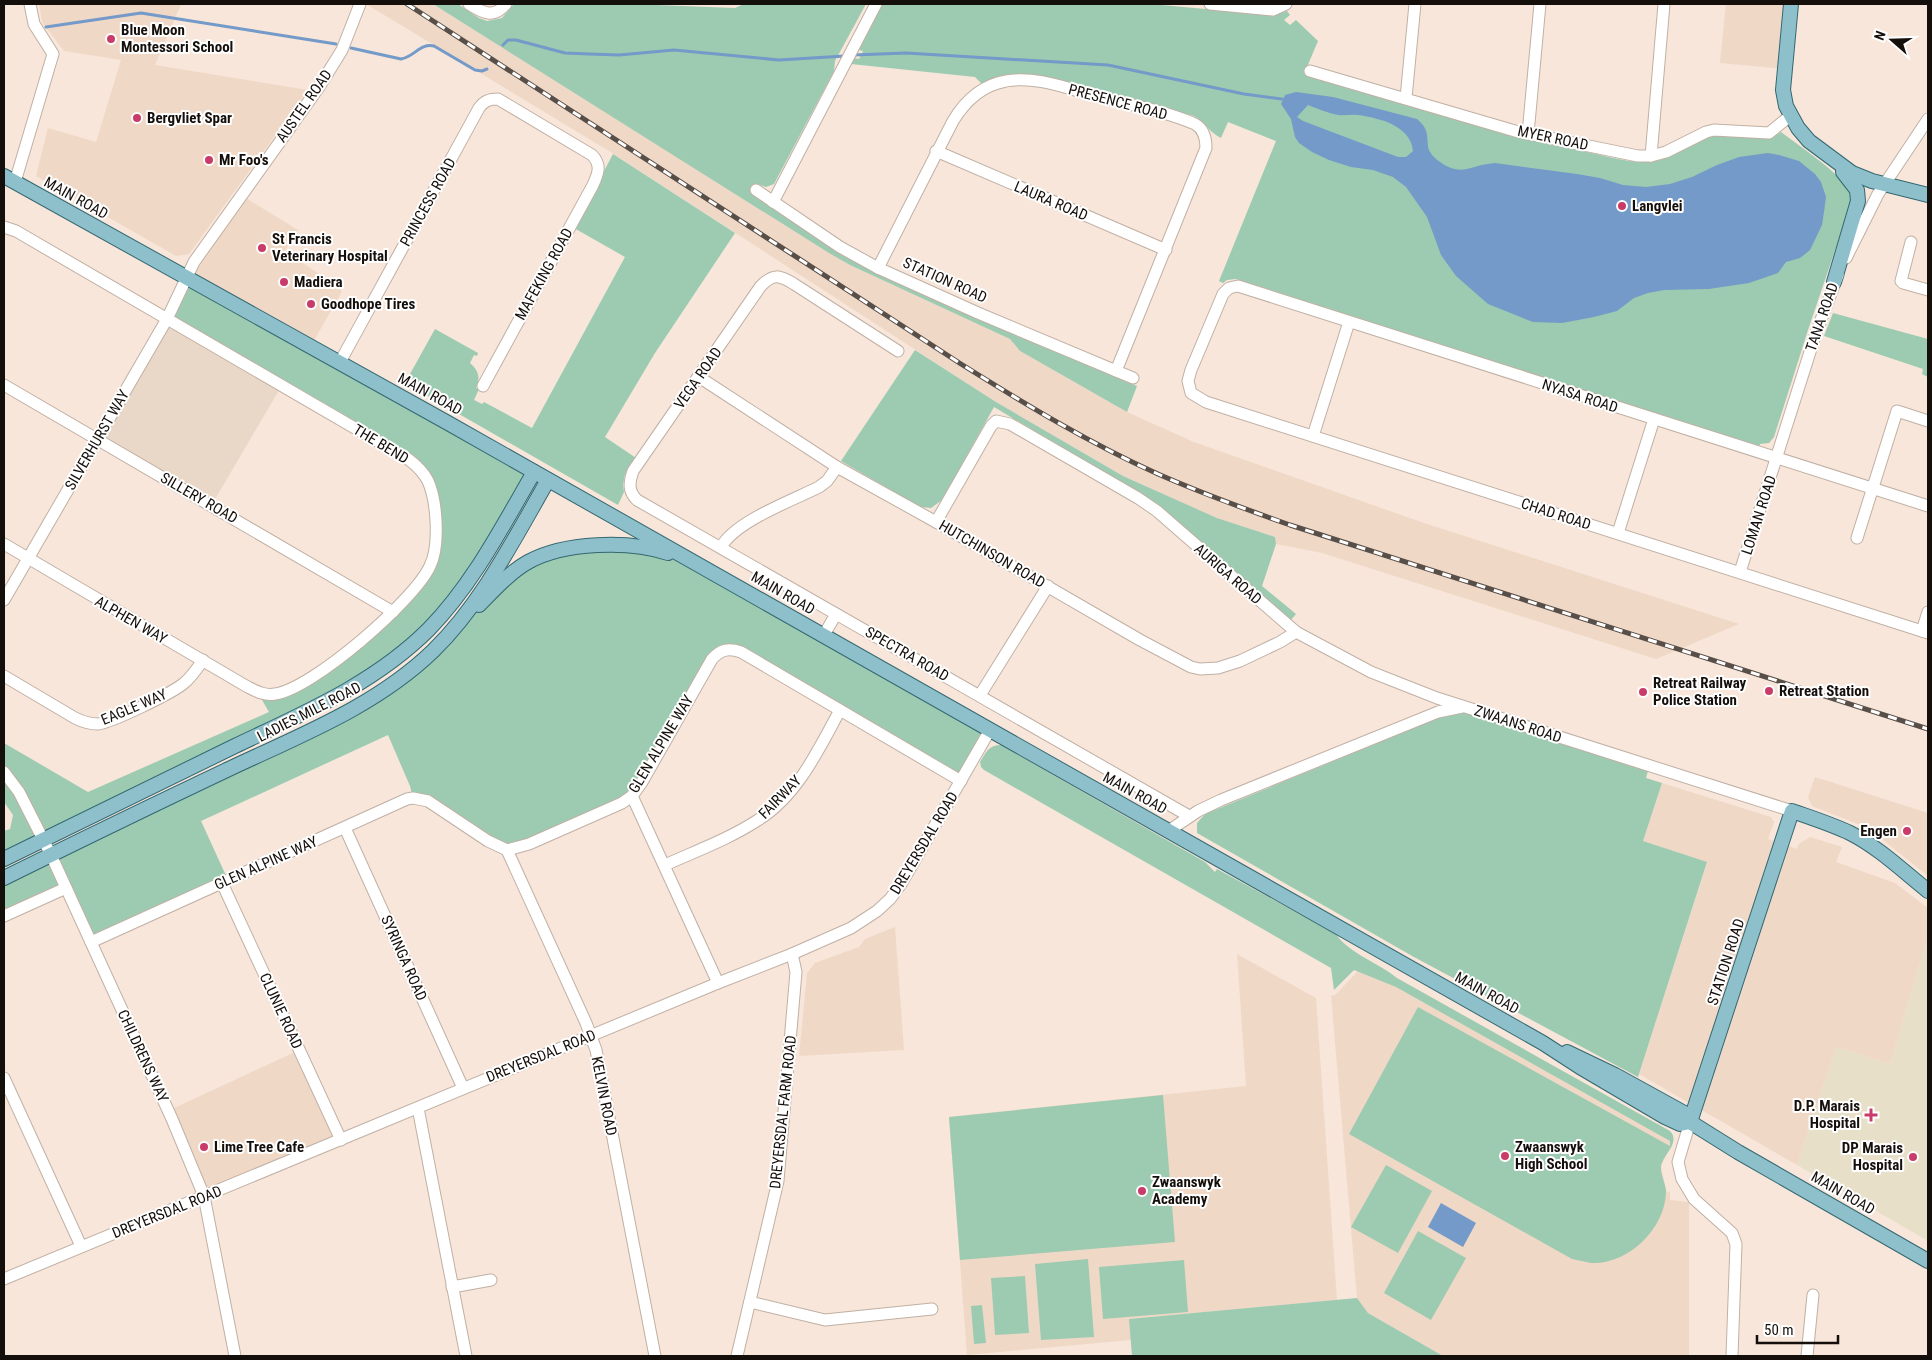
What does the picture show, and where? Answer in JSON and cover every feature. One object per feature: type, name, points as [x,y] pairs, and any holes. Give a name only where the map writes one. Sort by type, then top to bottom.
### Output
[{"type":"main road","points":[[1791,4],[1783,90],[1790,116],[1803,134],[1830,157],[1858,176],[1928,196]]},
{"type":"main road","points":[[1830,157],[1851,181],[1857,190],[1858,198],[1858,207],[1834,282]]},
{"type":"main road","name":"MAIN ROAD","points":[[9,179],[340,362],[824,634],[1543,1043],[1584,1059],[1684,1113],[1690,1122],[1738,1152],[1928,1261]]},
{"type":"main road","name":"LADIES MILE ROAD","points":[[4,859],[323,704],[385,668],[430,629],[457,596],[492,545],[534,472]]},
{"type":"main road","name":"LADIES MILE ROAD","points":[[4,878],[337,718],[371,700],[406,676],[445,639],[482,590],[548,480]]},
{"type":"main road","points":[[445,639],[517,570],[527,563],[551,552],[581,547],[632,546],[660,550],[703,566]]},
{"type":"main road","points":[[1792,811],[1821,820],[1852,834],[1928,891]]},
{"type":"main road","name":"STATION ROAD","points":[[1690,1122],[1792,811]]},
{"type":"street","points":[[9,179],[53,54],[34,24],[30,4]]},
{"type":"street","name":"AUSTEL ROAD","points":[[186,277],[198,256],[319,87],[344,46],[360,4]]},
{"type":"street","points":[[468,4],[485,14],[499,11],[506,4]]},
{"type":"street","points":[[773,202],[876,4]]},
{"type":"street","points":[[1210,4],[1273,10],[1286,4]]},
{"type":"street","points":[[1406,98],[1415,4]]},
{"type":"street","points":[[1528,134],[1540,4]]},
{"type":"street","points":[[1650,156],[1664,4]]},
{"type":"street","name":"MYER ROAD","points":[[1310,71],[1528,134],[1638,156],[1650,156],[1666,152],[1706,132],[1714,130],[1769,134],[1790,116]]},
{"type":"street","name":"PRESENCE ROAD","points":[[878,268],[936,151],[953,121],[968,101],[995,84],[1015,80],[1047,84],[1190,122],[1200,127],[1206,140],[1206,148],[1116,371]]},
{"type":"street","name":"MAFEKING ROAD","points":[[483,386],[593,185],[598,167],[597,160],[592,155],[508,104],[498,99],[491,99]]},
{"type":"street","name":"PRINCESS ROAD","points":[[340,362],[479,108],[484,102],[491,99]]},
{"type":"street","name":"TANA ROAD","points":[[1777,458],[1834,282],[1885,184],[1928,119]]},
{"type":"street","name":"LAURA ROAD","points":[[936,151],[1166,250]]},
{"type":"street","name":"STATION ROAD","points":[[756,190],[840,246],[878,268],[961,306],[1133,378]]},
{"type":"street","name":"THE BEND","points":[[4,227],[16,231],[401,454],[417,465],[429,482],[436,526],[436,550],[430,568],[422,579],[393,612],[362,640],[307,680],[285,692],[269,695],[260,693]]},
{"type":"street","points":[[1911,242],[1901,281],[1928,290]]},
{"type":"street","name":"VEGA ROAD","points":[[630,488],[634,471],[768,278],[776,276],[794,284],[898,351]]},
{"type":"street","name":"SILVERHURST WAY","points":[[4,600],[179,298],[186,277]]},
{"type":"street","name":"NYASA ROAD","points":[[1189,388],[1191,370],[1219,301],[1226,290],[1233,286],[1246,288],[1928,506]]},
{"type":"street","points":[[1313,436],[1350,322]]},
{"type":"street","name":"HUTCHINSON ROAD","points":[[699,377],[837,467],[1173,658],[1200,669],[1218,668],[1240,661],[1280,642],[1296,632]]},
{"type":"street","name":"SILLERY ROAD","points":[[4,385],[393,612]]},
{"type":"street","name":"CHAD ROAD","points":[[1189,388],[1195,397],[1206,402],[1925,632]]},
{"type":"street","points":[[1857,538],[1897,411],[1928,421]]},
{"type":"street","points":[[1618,533],[1654,419]]},
{"type":"street","name":"AURIGA ROAD","points":[[936,522],[991,426],[996,421],[1001,421],[1021,429],[1122,488],[1157,511],[1296,632],[1386,679],[1466,707]]},
{"type":"street","name":"LOMAN ROAD","points":[[1740,572],[1777,458]]},
{"type":"street","points":[[721,547],[731,533],[745,524],[819,487],[837,467]]},
{"type":"street","name":"SPECTRA ROAD","points":[[630,488],[632,495],[637,500],[1189,816]]},
{"type":"street","name":"ALPHEN WAY","points":[[4,544],[260,693]]},
{"type":"street","points":[[980,695],[1048,586]]},
{"type":"street","points":[[1925,632],[1928,612]]},
{"type":"street","points":[[824,634],[836,614]]},
{"type":"street","name":"GLEN ALPINE WAY","points":[[91,942],[403,800],[413,798],[428,801],[488,841],[507,850],[529,844],[622,803],[632,796],[712,659],[725,650],[730,649],[740,652],[961,781]]},
{"type":"street","name":"EAGLE WAY","points":[[4,676],[75,718],[84,722],[98,724],[174,690],[189,679],[203,660]]},
{"type":"street","name":"ZWAANS ROAD","points":[[1170,830],[1189,816],[1221,800],[1438,712],[1466,707],[1792,811]]},
{"type":"street","name":"FAIRWAY","points":[[665,865],[737,833],[760,820],[792,789],[840,710]]},
{"type":"street","name":"DREYERSDAL ROAD","points":[[4,1279],[418,1108],[462,1088],[792,954],[850,928],[877,912],[890,899],[912,865],[990,730]]},
{"type":"street","name":"CHILDRENS WAY","points":[[4,772],[19,792],[51,855],[172,1119],[204,1196],[236,1356]]},
{"type":"street","points":[[632,796],[718,983]]},
{"type":"street","name":"SYRINGA ROAD","points":[[345,828],[462,1088]]},
{"type":"street","name":"KELVIN ROAD","points":[[507,850],[596,1050],[655,1356]]},
{"type":"street","name":"CLUNIE ROAD","points":[[222,883],[341,1140]]},
{"type":"street","points":[[4,916],[66,888]]},
{"type":"street","name":"DREYERSDAL FARM ROAD","points":[[737,1356],[778,1181],[796,972],[792,954]]},
{"type":"street","points":[[4,1078],[81,1246]]},
{"type":"street","points":[[418,1108],[466,1356]]},
{"type":"street","points":[[1690,1122],[1678,1162],[1682,1180],[1694,1199],[1732,1233],[1736,1244],[1732,1356]]},
{"type":"street","points":[[452,1287],[491,1280]]},
{"type":"street","points":[[1807,1356],[1813,1295]]},
{"type":"street","points":[[750,1302],[825,1320],[932,1309]]},
{"type":"shaded area","points":[[39,4],[181,4],[155,65],[308,90],[189,254],[176,256],[36,176],[48,128],[96,142],[121,60],[64,51],[42,22]]},
{"type":"shaded area","points":[[366,4],[433,4],[850,265],[1010,339],[1020,351],[1127,412],[1194,442],[1424,523],[1739,624],[1656,659],[1322,553],[1276,544],[1275,537],[1217,518],[1123,476],[996,402],[609,151]]},
{"type":"shaded area","points":[[1726,4],[1791,4],[1785,69],[1720,63]]},
{"type":"shaded area","points":[[242,193],[249,200],[298,230],[285,251],[322,276],[326,282],[342,291],[311,346],[186,277]]},
{"type":"shaded area","points":[[167,319],[282,385],[211,506],[98,439]]},
{"type":"shaded area","points":[[1815,777],[1928,813],[1928,876],[1868,828],[1812,806],[1808,797]]},
{"type":"shaded area","points":[[1662,783],[1771,817],[1774,822],[1768,839],[1797,849],[1799,844],[1810,837],[1842,847],[1836,862],[1895,883],[1928,908],[1928,937],[1890,1064],[1836,1047],[1797,1165],[1639,1074],[1707,863],[1643,841]]},
{"type":"shaded area","points":[[895,927],[904,1050],[799,1056],[807,973],[815,963],[859,947],[865,939]]},
{"type":"shaded area","name":"D.P. Marais Hospital","points":[[1928,937],[1928,1241],[1797,1165],[1836,1047],[1890,1064]]},
{"type":"shaded area","name":"Zwaanswyk Academy","points":[[1237,954],[1316,998],[1337,1300],[1130,1319],[1131,1340],[967,1355],[949,1117],[1246,1086]]},
{"type":"shaded area","name":"Zwaanswyk High School","points":[[1358,971],[1396,987],[1671,1141],[1661,1166],[1666,1191],[1670,1192],[1670,1200],[1689,1202],[1689,1356],[1443,1356],[1368,1313],[1357,1298],[1331,996],[1335,995]]},
{"type":"shaded area","points":[[297,1051],[337,1137],[205,1191],[170,1110]]},
{"type":"green space","points":[[433,4],[458,4],[487,21],[502,18],[514,4],[629,4],[735,8],[744,4],[866,4],[835,61],[834,71],[774,184],[766,187],[758,184],[752,195],[833,248],[891,280],[1137,386],[1127,412],[1020,351],[1010,339],[850,265],[829,253]]},
{"type":"green space","points":[[882,4],[1150,4],[1272,15],[1287,11],[1290,15],[1284,20],[1290,25],[1296,20],[1318,41],[1304,74],[1442,116],[1547,144],[1632,161],[1649,162],[1658,161],[1710,135],[1760,138],[1775,136],[1781,132],[1838,176],[1850,191],[1851,203],[1774,437],[1769,443],[1760,444],[1759,447],[1236,279],[1227,280],[1223,283],[1219,281],[1276,141],[1228,122],[1221,138],[1194,116],[1035,75],[1008,75],[982,84],[975,77],[851,64],[854,58],[859,59],[863,51],[859,50]]},
{"type":"green space","points":[[613,154],[735,233],[655,353],[605,437],[636,458],[625,474],[624,492],[618,505],[405,383],[435,329],[478,353],[477,356],[474,355],[470,363],[477,371],[478,377],[476,388],[479,389],[474,400],[482,404],[484,402],[532,428],[625,257],[574,228]]},
{"type":"green space","points":[[186,277],[534,472],[472,576],[385,668],[4,859],[4,831],[10,829],[13,815],[4,802],[4,743],[88,792],[269,712],[260,693],[285,692],[393,612],[436,550],[424,473],[167,319]]},
{"type":"green space","points":[[1833,313],[1928,339],[1928,377],[1922,374],[1923,369],[1824,336]]},
{"type":"green space","points":[[915,350],[996,402],[1123,476],[1217,518],[1275,537],[1276,544],[1262,586],[1296,614],[1291,620],[1154,502],[994,407],[942,500],[931,508],[920,507],[841,461]]},
{"type":"green space","points":[[661,550],[990,730],[961,781],[741,652],[719,653],[632,796],[507,850],[413,798],[410,786],[388,735],[201,821],[228,880],[91,942],[65,888],[4,916],[4,878],[371,700],[496,588],[551,552]]},
{"type":"green space","points":[[1469,713],[1648,771],[1646,778],[1662,783],[1643,841],[1707,862],[1638,1077],[1414,957],[1197,833],[1197,823],[1205,814],[1443,716]]},
{"type":"green space","points":[[1001,745],[1205,862],[1215,872],[1217,869],[1336,934],[1348,947],[1397,978],[1670,1131],[1673,1135],[1673,1144],[1661,1166],[1666,1192],[1664,1206],[1652,1231],[1631,1251],[1618,1258],[1605,1262],[1591,1263],[1572,1259],[1349,1134],[1418,1007],[1670,1146],[1670,1141],[1396,987],[1354,970],[1334,990],[1331,968],[984,770],[980,762],[984,755],[991,748]]},
{"type":"green space","points":[[1163,1095],[1175,1242],[960,1260],[949,1117]]},
{"type":"green space","points":[[1386,1165],[1432,1191],[1398,1253],[1351,1227]]},
{"type":"green space","points":[[1418,1231],[1466,1258],[1431,1320],[1384,1293]]},
{"type":"green space","points":[[1088,1259],[1094,1337],[1041,1340],[1035,1264]]},
{"type":"green space","points":[[1184,1260],[1188,1312],[1103,1319],[1099,1267]]},
{"type":"green space","points":[[1025,1276],[1029,1333],[995,1335],[991,1278]]},
{"type":"green space","points":[[1357,1298],[1368,1313],[1443,1356],[1132,1356],[1129,1319]]},
{"type":"green space","points":[[982,1305],[986,1343],[974,1344],[971,1306]]},
{"type":"water","name":"Langvlei","points":[[1296,92],[1333,97],[1417,119],[1425,129],[1428,148],[1432,155],[1445,165],[1459,170],[1495,163],[1577,174],[1623,185],[1646,187],[1670,184],[1692,177],[1739,157],[1768,153],[1779,155],[1799,161],[1815,174],[1821,182],[1826,197],[1822,225],[1810,250],[1800,258],[1786,262],[1778,273],[1749,283],[1709,289],[1664,290],[1634,298],[1617,311],[1594,317],[1562,323],[1533,322],[1488,304],[1456,276],[1441,255],[1427,217],[1406,187],[1393,177],[1373,170],[1351,167],[1329,160],[1299,143],[1295,137],[1291,119],[1281,104],[1285,95]],"holes":[[[1308,105],[1334,114],[1367,116],[1385,121],[1401,129],[1407,135],[1413,151],[1406,157],[1398,157],[1303,121],[1297,117]]]},
{"type":"water","points":[[1441,1203],[1476,1223],[1463,1247],[1428,1227]]},
{"type":"waterway","points":[[46,27],[141,13],[336,44]]},
{"type":"waterway","points":[[503,45],[508,40],[516,40],[565,53],[619,55],[674,50],[779,60],[845,56]]},
{"type":"waterway","points":[[351,48],[401,59],[410,56],[425,46],[434,46],[475,70],[482,71],[487,69]]},
{"type":"waterway","points":[[854,55],[906,53],[1108,65],[1244,94],[1282,99]]},
{"type":"railway","points":[[407,4],[961,364],[1009,394],[1132,462],[1190,488],[1290,525],[1928,729]]},
{"type":"place","name":"Blue Moon Montessori School","points":[[111,39]]},
{"type":"place","name":"Bergvliet Spar","points":[[137,118]]},
{"type":"place","name":"Mr Foo's","points":[[209,160]]},
{"type":"place","name":"Langvlei","points":[[1622,206]]},
{"type":"place","name":"St Francis Veterinary Hospital","points":[[262,248]]},
{"type":"place","name":"Madiera","points":[[284,282]]},
{"type":"place","name":"Goodhope Tires","points":[[311,304]]},
{"type":"place","name":"Retreat Station","points":[[1769,691]]},
{"type":"place","name":"Retreat Railway Police Station","points":[[1643,692]]},
{"type":"place","name":"Engen","points":[[1907,831]]},
{"type":"place","name":"D.P. Marais Hospital","points":[[1871,1115]]},
{"type":"place","name":"Lime Tree Cafe","points":[[204,1147]]},
{"type":"place","name":"Zwaanswyk High School","points":[[1505,1156]]},
{"type":"place","name":"DP Marais Hospital","points":[[1913,1157]]},
{"type":"place","name":"Zwaanswyk Academy","points":[[1142,1191]]}]
